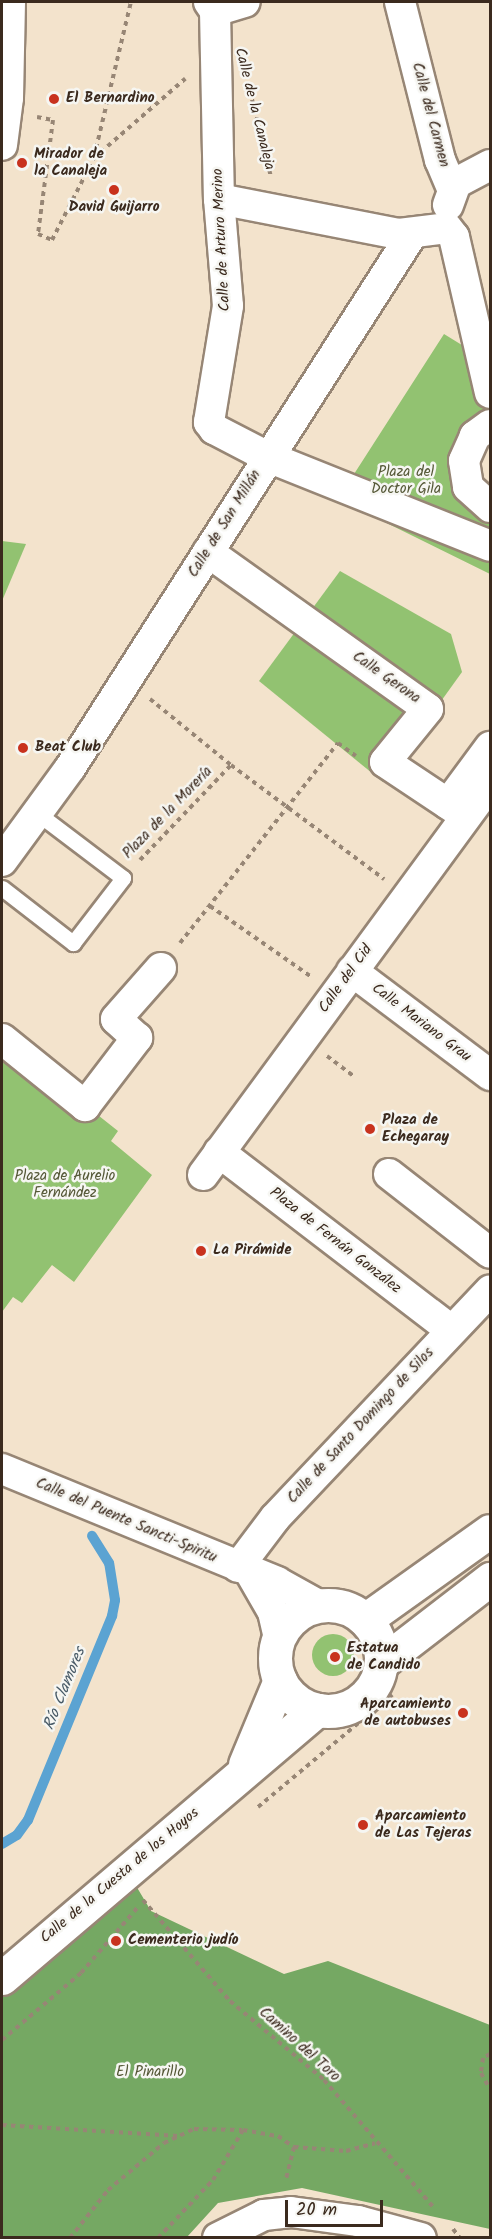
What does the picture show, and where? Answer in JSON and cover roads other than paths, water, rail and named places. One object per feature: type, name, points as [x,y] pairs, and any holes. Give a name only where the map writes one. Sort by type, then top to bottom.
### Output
[{"type":"main road","points":[[364,1620],[490,1531]]},
{"type":"main road","points":[[381,1663],[490,1579]]},
{"type":"main road","points":[[320,1606],[347,1609],[364,1620],[379,1644],[381,1663],[376,1681],[361,1700],[336,1711],[317,1710],[295,1700],[280,1680],[276,1660],[279,1638],[296,1616],[320,1606]]},
{"type":"main road","name":"Calle de la Cuesta de los Hoyos","points":[[239,1775],[259,1739],[280,1680]]},
{"type":"main road","name":"Calle de la Cuesta de los Hoyos","points":[[2,1978],[126,1869],[317,1710]]},
{"type":"street","points":[[2,145],[8,98],[10,2]]},
{"type":"street","points":[[212,6],[245,2]]},
{"type":"street","name":"Calle del Carmen","points":[[400,2],[440,160],[452,188],[447,228]]},
{"type":"street","name":"Calle de Arturo Merino","points":[[212,6],[218,56],[219,199],[228,306],[209,422],[214,429],[268,457],[490,546]]},
{"type":"street","points":[[452,188],[465,176],[490,165]]},
{"type":"street","points":[[219,199],[412,234],[447,228],[454,237],[490,393]]},
{"type":"street","name":"Calle de San Millán","points":[[2,861],[127,680],[412,234]]},
{"type":"street","points":[[490,425],[475,436],[468,448],[464,467],[468,487],[490,507]]},
{"type":"street","points":[[435,523],[468,487]]},
{"type":"street","name":"Calle Gerona","points":[[208,552],[428,709],[385,762],[457,810]]},
{"type":"street","name":"Calle del Cid","points":[[211,1163],[406,896],[457,810],[490,747]]},
{"type":"street","name":"Calle del Cid","points":[[457,810],[490,784]]},
{"type":"street","points":[[2,1039],[86,1106],[137,1038],[116,1019],[161,968]]},
{"type":"street","name":"Calle Mariano Grau","points":[[344,982],[490,1075]]},
{"type":"street","name":"Plaza de Fernán González","points":[[211,1163],[451,1330]]},
{"type":"street","points":[[389,1174],[490,1253]]},
{"type":"street","name":"Calle de Santo Domingo de Silos","points":[[244,1570],[275,1518],[490,1291]]},
{"type":"street","name":"Calle del Puente Sancti-Spiritu","points":[[8,1472],[244,1570],[320,1606]]},
{"type":"street","points":[[244,1570],[273,1612],[279,1638]]},
{"type":"street","points":[[218,2238],[264,2215],[315,2214],[433,2229]]},
{"type":"lane","points":[[2,888],[74,943],[123,878],[37,813]]},
{"type":"waterway","name":"Río Clamores","points":[[2,1844],[17,1835],[28,1820],[112,1616],[115,1600],[109,1563],[92,1536]]},
{"type":"place","name":"El Bernardino","points":[[54,99]]},
{"type":"place","name":"Mirador de la Canaleja","points":[[22,163]]},
{"type":"place","name":"David Guijarro","points":[[114,190]]},
{"type":"place","name":"Beat Club","points":[[23,748]]},
{"type":"place","name":"Plaza de Echegaray","points":[[370,1129]]},
{"type":"place","name":"La Pirámide","points":[[201,1251]]},
{"type":"place","name":"Estatua de Candido","points":[[335,1657]]},
{"type":"place","name":"Aparcamiento de autobuses","points":[[463,1713]]},
{"type":"place","name":"Aparcamiento de Las Tejeras","points":[[363,1825]]},
{"type":"place","name":"Cementerio judío","points":[[116,1941]]},
{"type":"park label","name":"Plaza del Doctor Gila","points":[[406,480]]},
{"type":"park label","name":"Plaza de Aurelio Fernández","points":[[65,1184]]},
{"type":"park label","name":"El Pinarillo","points":[[150,2073]]}]
